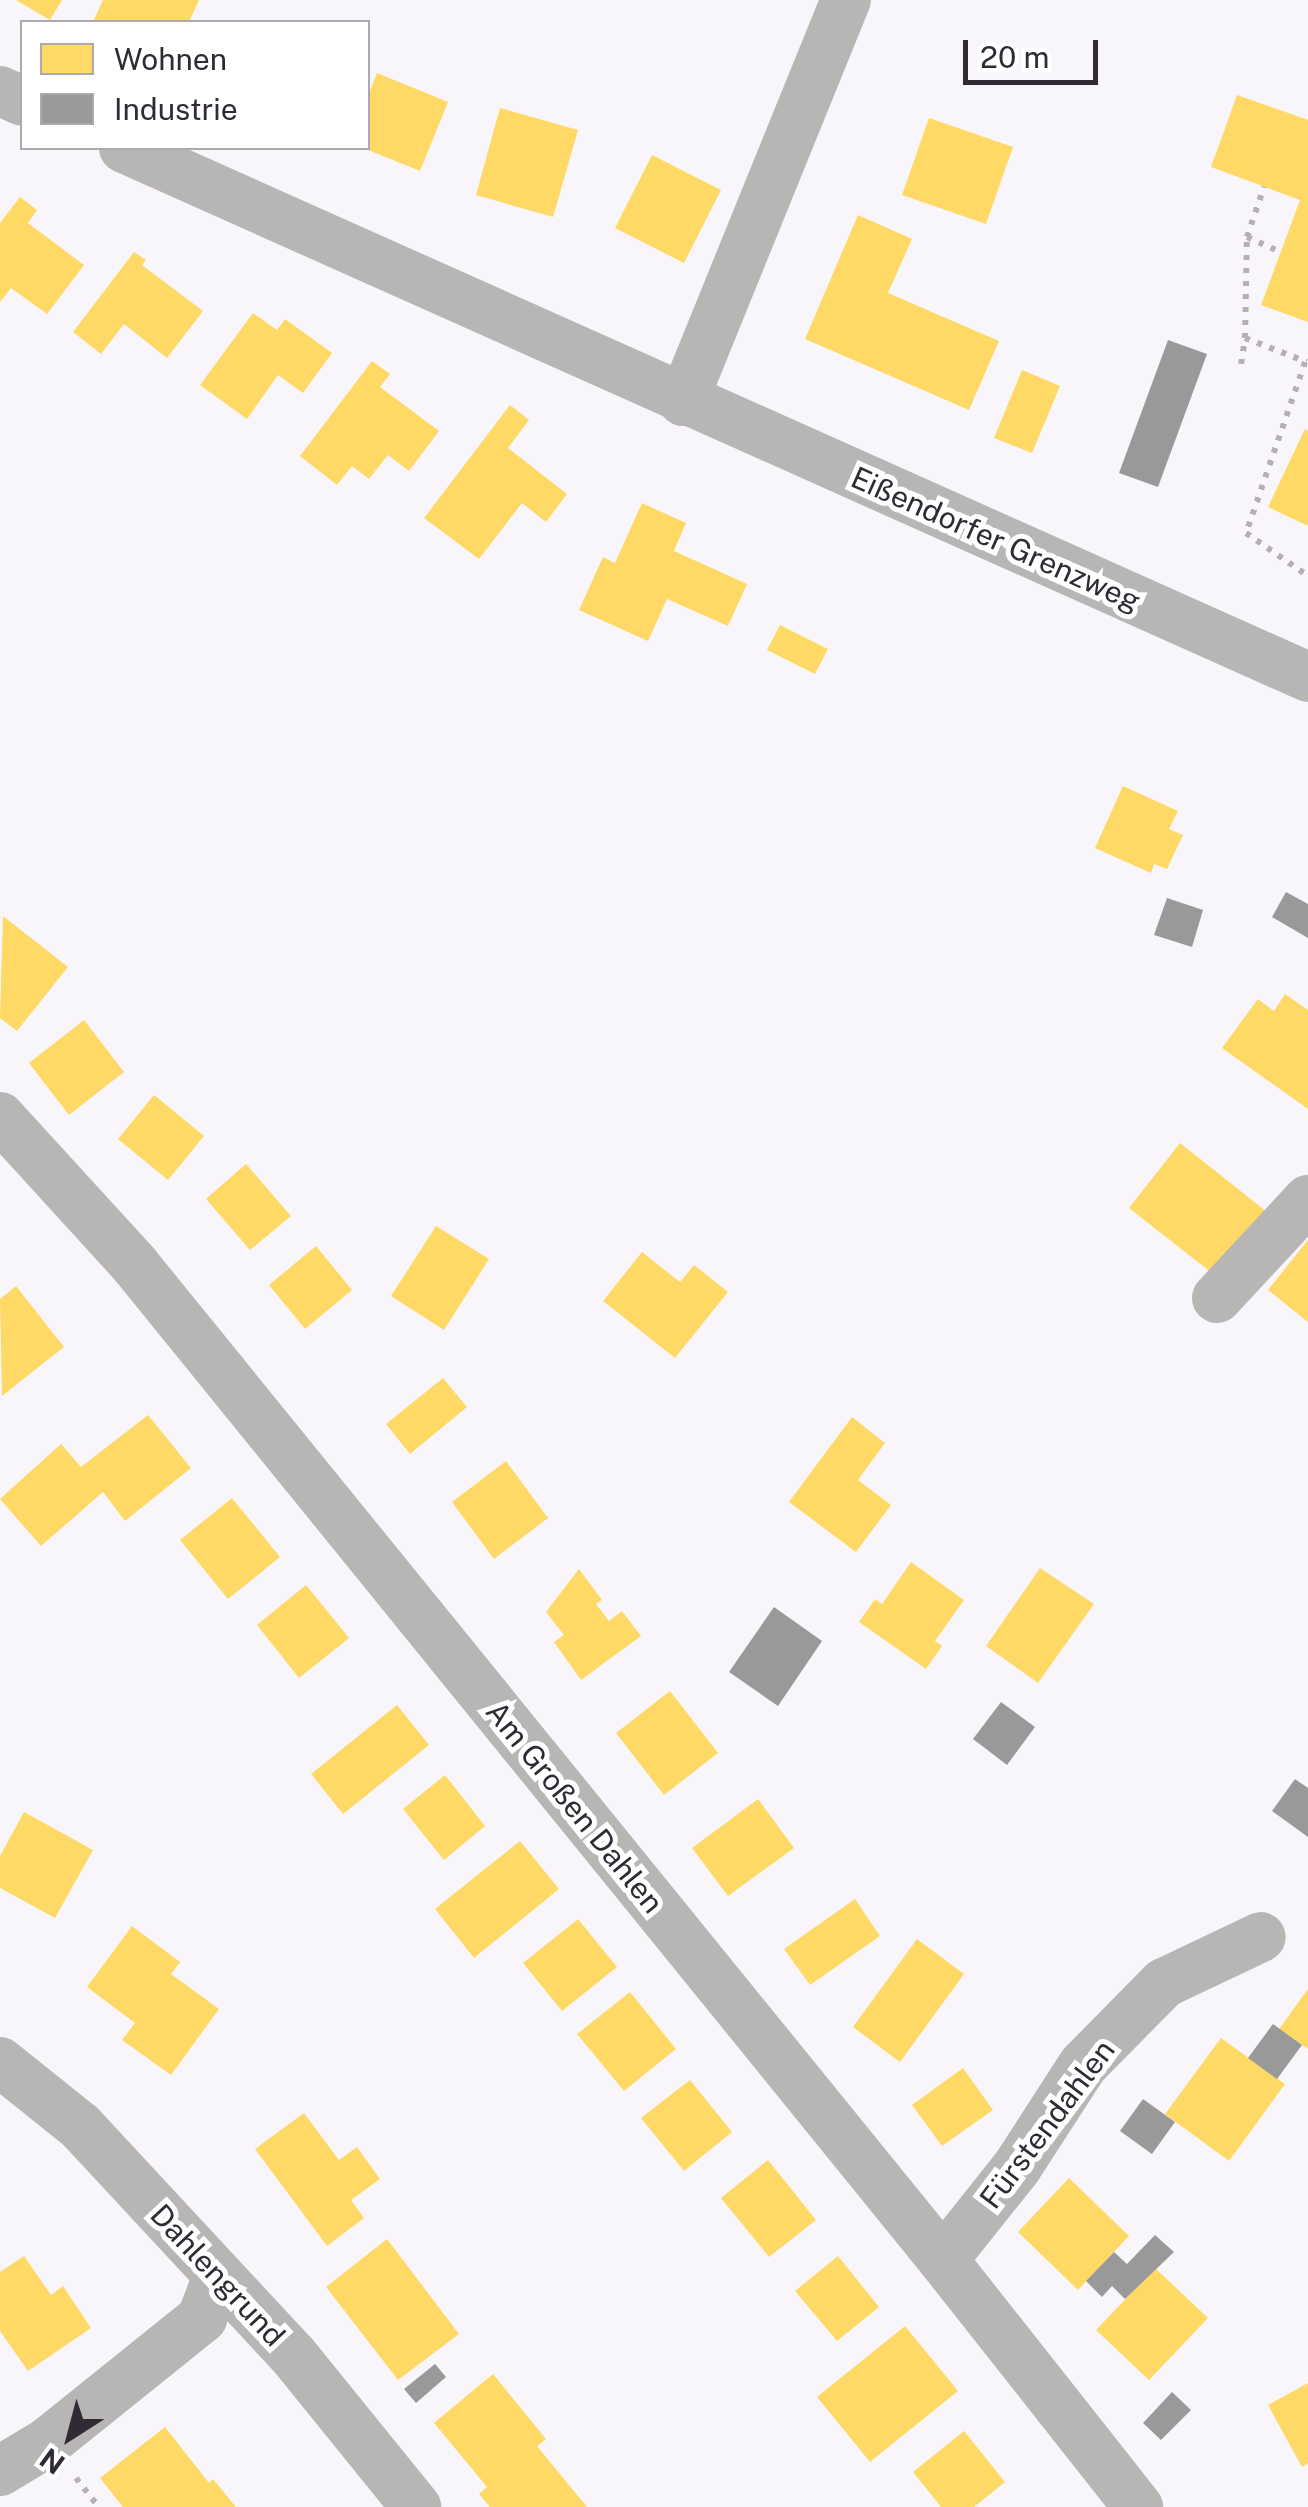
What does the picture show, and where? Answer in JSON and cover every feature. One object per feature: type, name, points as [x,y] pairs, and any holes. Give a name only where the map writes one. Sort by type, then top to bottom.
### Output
[{"type":"street","points":[[683,401],[846,0]]},
{"type":"street","name":"Eißendorfer Grenzweg","points":[[128,150],[1308,677]]},
{"type":"street","name":"Am Großen Dahlen","points":[[0,1117],[135,1265],[943,2260],[1138,2507]]},
{"type":"street","points":[[1218,1298],[1308,1200]]},
{"type":"street","name":"Fürstendahlen","points":[[943,2260],[1016,2168],[1084,2066],[1164,1984],[1260,1937]]},
{"type":"street","name":"Dahlengrund","points":[[0,2062],[80,2126],[294,2354],[416,2507]]},
{"type":"street","points":[[7,2456],[202,2318],[218,2276]]},
{"type":"path","points":[[1241,364],[1247,236],[1264,187]]},
{"type":"path","points":[[1247,236],[1280,252]]},
{"type":"path","points":[[1244,338],[1306,362],[1246,533],[1306,574],[1308,561]]},
{"type":"building: Wohnen","points":[[16,0],[62,0],[50,20]]},
{"type":"building: Wohnen","points":[[103,0],[199,0],[190,20],[94,20]]},
{"type":"building: Wohnen","points":[[377,73],[448,102],[420,171],[368,150],[370,91]]},
{"type":"building: Wohnen","points":[[1237,95],[1308,120],[1308,322],[1261,305],[1300,200],[1211,167]]},
{"type":"building: Wohnen","points":[[500,108],[578,130],[553,217],[476,195]]},
{"type":"building: Wohnen","points":[[929,118],[1013,147],[986,224],[902,195]]},
{"type":"building: Wohnen","points":[[652,155],[721,190],[684,263],[615,228]]},
{"type":"building: Wohnen","points":[[20,197],[37,210],[28,223],[84,265],[47,314],[11,288],[0,302],[0,223]]},
{"type":"building: Wohnen","points":[[858,215],[912,239],[888,293],[999,341],[969,410],[805,339]]},
{"type":"building: Wohnen","points":[[134,252],[146,260],[142,265],[203,311],[167,358],[124,324],[101,354],[73,332]]},
{"type":"building: Wohnen","points":[[253,313],[277,330],[285,319],[332,353],[303,393],[278,375],[247,419],[200,385]]},
{"type":"building: Wohnen","points":[[372,361],[390,374],[380,387],[439,431],[409,471],[388,455],[369,479],[352,466],[337,485],[300,456]]},
{"type":"building: Wohnen","points":[[1022,370],[1060,386],[1032,453],[994,438]]},
{"type":"building: Wohnen","points":[[510,405],[529,420],[508,448],[567,494],[546,522],[522,503],[479,559],[424,518]]},
{"type":"building: Wohnen","points":[[1305,429],[1308,431],[1308,526],[1268,507]]},
{"type":"building: Wohnen","points":[[642,503],[686,523],[674,551],[747,584],[728,626],[667,599],[648,641],[579,610],[603,557],[615,563]]},
{"type":"building: Wohnen","points":[[780,625],[828,649],[815,674],[767,650]]},
{"type":"building: Wohnen","points":[[1123,786],[1178,811],[1169,829],[1183,835],[1167,869],[1154,864],[1151,873],[1095,848]]},
{"type":"building: Wohnen","points":[[3,916],[68,967],[17,1031],[0,1018]]},
{"type":"building: Wohnen","points":[[1285,994],[1308,1010],[1308,1109],[1222,1048],[1258,999],[1274,1011]]},
{"type":"building: Wohnen","points":[[84,1020],[124,1072],[69,1115],[29,1063]]},
{"type":"building: Wohnen","points":[[154,1095],[204,1136],[168,1180],[118,1139]]},
{"type":"building: Wohnen","points":[[1180,1143],[1267,1212],[1217,1277],[1129,1208]]},
{"type":"building: Wohnen","points":[[246,1164],[291,1216],[250,1250],[206,1199]]},
{"type":"building: Wohnen","points":[[436,1226],[489,1259],[444,1330],[391,1296]]},
{"type":"building: Wohnen","points":[[1308,1240],[1308,1322],[1268,1290]]},
{"type":"building: Wohnen","points":[[316,1246],[352,1290],[305,1329],[269,1285]]},
{"type":"building: Wohnen","points":[[642,1252],[680,1282],[694,1265],[728,1292],[675,1358],[603,1301]]},
{"type":"building: Wohnen","points":[[16,1286],[64,1347],[2,1396],[0,1299]]},
{"type":"building: Wohnen","points":[[443,1378],[467,1407],[410,1454],[386,1424]]},
{"type":"building: Wohnen","points":[[148,1415],[191,1468],[125,1521],[103,1492],[41,1546],[0,1499],[61,1444],[81,1467]]},
{"type":"building: Wohnen","points":[[852,1417],[885,1443],[858,1480],[891,1505],[856,1552],[789,1502]]},
{"type":"building: Wohnen","points":[[506,1461],[548,1518],[494,1559],[452,1502]]},
{"type":"building: Wohnen","points":[[232,1498],[280,1557],[228,1599],[180,1540]]},
{"type":"building: Wohnen","points":[[911,1562],[964,1600],[935,1641],[942,1646],[926,1669],[859,1622],[875,1599],[882,1604]]},
{"type":"building: Wohnen","points":[[1040,1568],[1094,1604],[1038,1683],[986,1646]]},
{"type":"building: Wohnen","points":[[579,1569],[602,1600],[596,1604],[609,1621],[622,1611],[641,1636],[581,1680],[554,1642],[564,1635],[546,1612]]},
{"type":"building: Wohnen","points":[[306,1585],[349,1638],[299,1678],[257,1625]]},
{"type":"building: Wohnen","points":[[670,1691],[718,1753],[664,1795],[616,1733]]},
{"type":"building: Wohnen","points":[[397,1705],[429,1745],[343,1814],[311,1774]]},
{"type":"building: Wohnen","points":[[445,1775],[485,1826],[444,1860],[403,1809]]},
{"type":"building: Wohnen","points":[[758,1799],[794,1848],[728,1896],[692,1848]]},
{"type":"building: Wohnen","points":[[24,1812],[93,1850],[55,1918],[0,1888],[0,1856]]},
{"type":"building: Wohnen","points":[[520,1841],[559,1889],[474,1958],[435,1909]]},
{"type":"building: Wohnen","points":[[855,1899],[880,1936],[810,1985],[784,1949]]},
{"type":"building: Wohnen","points":[[578,1919],[617,1967],[562,2011],[523,1963]]},
{"type":"building: Wohnen","points":[[132,1926],[180,1962],[171,1974],[219,2009],[171,2075],[122,2040],[135,2023],[87,1987]]},
{"type":"building: Wohnen","points":[[917,1939],[964,1974],[900,2062],[853,2027]]},
{"type":"building: Wohnen","points":[[1308,1989],[1308,2049],[1279,2029]]},
{"type":"building: Wohnen","points":[[630,1992],[676,2049],[624,2091],[577,2034]]},
{"type":"building: Wohnen","points":[[1221,2038],[1285,2084],[1229,2161],[1165,2114]]},
{"type":"building: Wohnen","points":[[963,2068],[993,2110],[942,2146],[912,2105]]},
{"type":"building: Wohnen","points":[[690,2080],[732,2132],[684,2171],[641,2118]]},
{"type":"building: Wohnen","points":[[304,2113],[339,2160],[357,2147],[380,2179],[351,2200],[364,2218],[327,2246],[255,2149]]},
{"type":"building: Wohnen","points":[[768,2160],[816,2220],[769,2257],[721,2198]]},
{"type":"building: Wohnen","points":[[1069,2178],[1129,2236],[1078,2290],[1018,2232]]},
{"type":"building: Wohnen","points":[[387,2239],[459,2334],[398,2380],[326,2287]]},
{"type":"building: Wohnen","points":[[24,2256],[51,2295],[63,2286],[91,2328],[28,2371],[0,2331],[0,2272]]},
{"type":"building: Wohnen","points":[[838,2256],[879,2307],[837,2341],[795,2291]]},
{"type":"building: Wohnen","points":[[1155,2268],[1208,2318],[1149,2380],[1096,2330]]},
{"type":"building: Wohnen","points":[[905,2326],[958,2391],[870,2462],[817,2397]]},
{"type":"building: Wohnen","points":[[493,2374],[546,2439],[537,2446],[587,2507],[490,2507],[479,2494],[487,2487],[434,2423]]},
{"type":"building: Wohnen","points":[[1308,2383],[1308,2463],[1302,2467],[1268,2405]]},
{"type":"building: Wohnen","points":[[165,2427],[209,2483],[213,2479],[236,2507],[123,2507],[100,2478]]},
{"type":"building: Wohnen","points":[[964,2431],[1005,2482],[974,2507],[941,2507],[913,2472]]},
{"type":"building: Industrie","points":[[1168,340],[1207,354],[1158,487],[1119,473]]},
{"type":"building: Industrie","points":[[1286,892],[1308,904],[1308,938],[1272,917]]},
{"type":"building: Industrie","points":[[1167,898],[1203,910],[1192,947],[1154,935]]},
{"type":"building: Industrie","points":[[774,1607],[822,1641],[778,1706],[729,1672]]},
{"type":"building: Industrie","points":[[1001,1702],[1035,1727],[1007,1765],[973,1739]]},
{"type":"building: Industrie","points":[[1295,1779],[1308,1788],[1308,1837],[1272,1811]]},
{"type":"building: Industrie","points":[[1273,2024],[1302,2045],[1277,2079],[1248,2058]]},
{"type":"building: Industrie","points":[[1143,2099],[1175,2122],[1152,2154],[1120,2131]]},
{"type":"building: Industrie","points":[[1155,2235],[1174,2252],[1125,2299],[1112,2286],[1102,2297],[1086,2281],[1114,2252],[1127,2264]]},
{"type":"building: Industrie","points":[[435,2364],[446,2377],[416,2403],[404,2389]]},
{"type":"building: Industrie","points":[[1172,2392],[1191,2410],[1161,2440],[1143,2423]]}]
